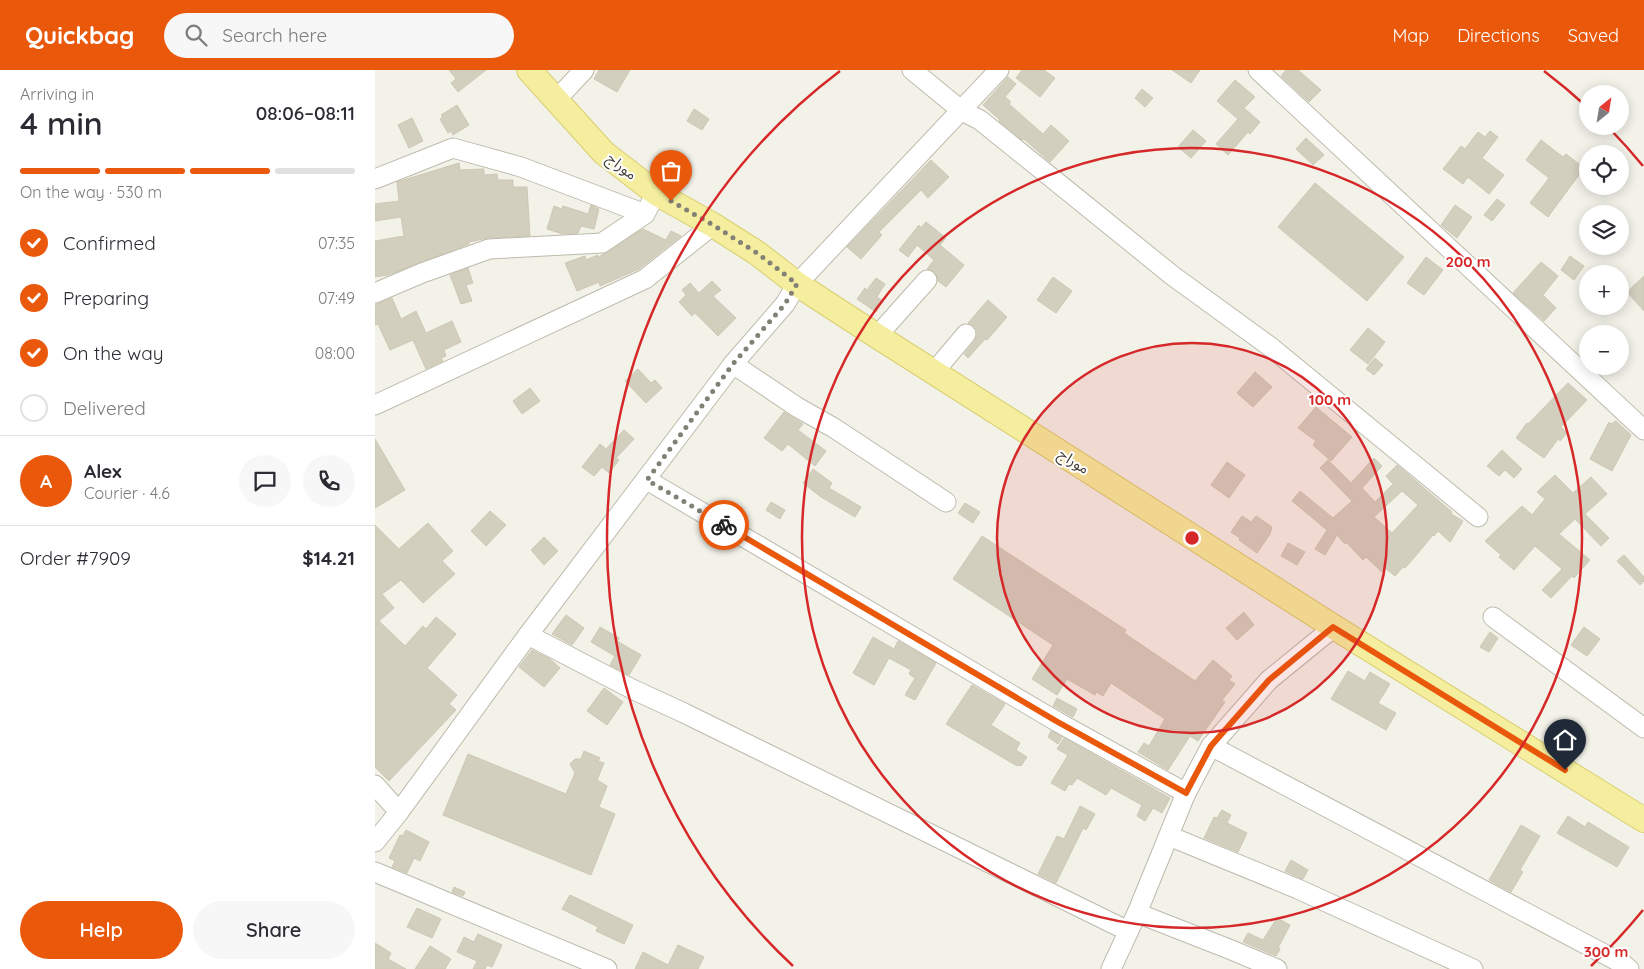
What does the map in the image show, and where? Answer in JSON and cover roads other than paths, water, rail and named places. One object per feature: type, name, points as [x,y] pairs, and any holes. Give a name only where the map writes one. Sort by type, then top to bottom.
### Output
[{"type":"main road","name":"موراج","points":[[529,70],[604,153],[656,193],[713,225],[757,253],[797,284],[877,336],[1333,627],[1644,820]]},
{"type":"street","points":[[555,100],[584,70]]},
{"type":"street","points":[[912,70],[962,111],[980,120],[1173,276],[1272,348],[1478,517]]},
{"type":"street","points":[[375,842],[399,812],[528,634],[647,480],[733,364],[785,304],[797,284],[999,70]]},
{"type":"street","points":[[1258,70],[1644,430]]},
{"type":"street","points":[[375,179],[453,148],[521,167],[645,214]]},
{"type":"street","points":[[375,293],[489,249],[602,243],[645,214],[656,193]]},
{"type":"street","points":[[375,405],[645,279],[713,225]]},
{"type":"street","points":[[877,336],[927,280]]},
{"type":"street","points":[[934,372],[966,334]]},
{"type":"street","points":[[733,364],[945,502]]},
{"type":"street","points":[[647,480],[1056,721],[1186,793]]},
{"type":"street","points":[[1493,617],[1644,728]]},
{"type":"street","points":[[1111,969],[1137,913],[1186,793],[1211,746],[1269,680],[1333,627]]},
{"type":"street","points":[[528,634],[632,689],[1128,931]]},
{"type":"street","points":[[1211,746],[1623,964],[1629,969]]},
{"type":"street","points":[[375,785],[399,812]]},
{"type":"street","points":[[1169,836],[1298,888],[1473,969]]},
{"type":"street","points":[[375,872],[607,969]]},
{"type":"street","points":[[1137,913],[1277,969]]}]
